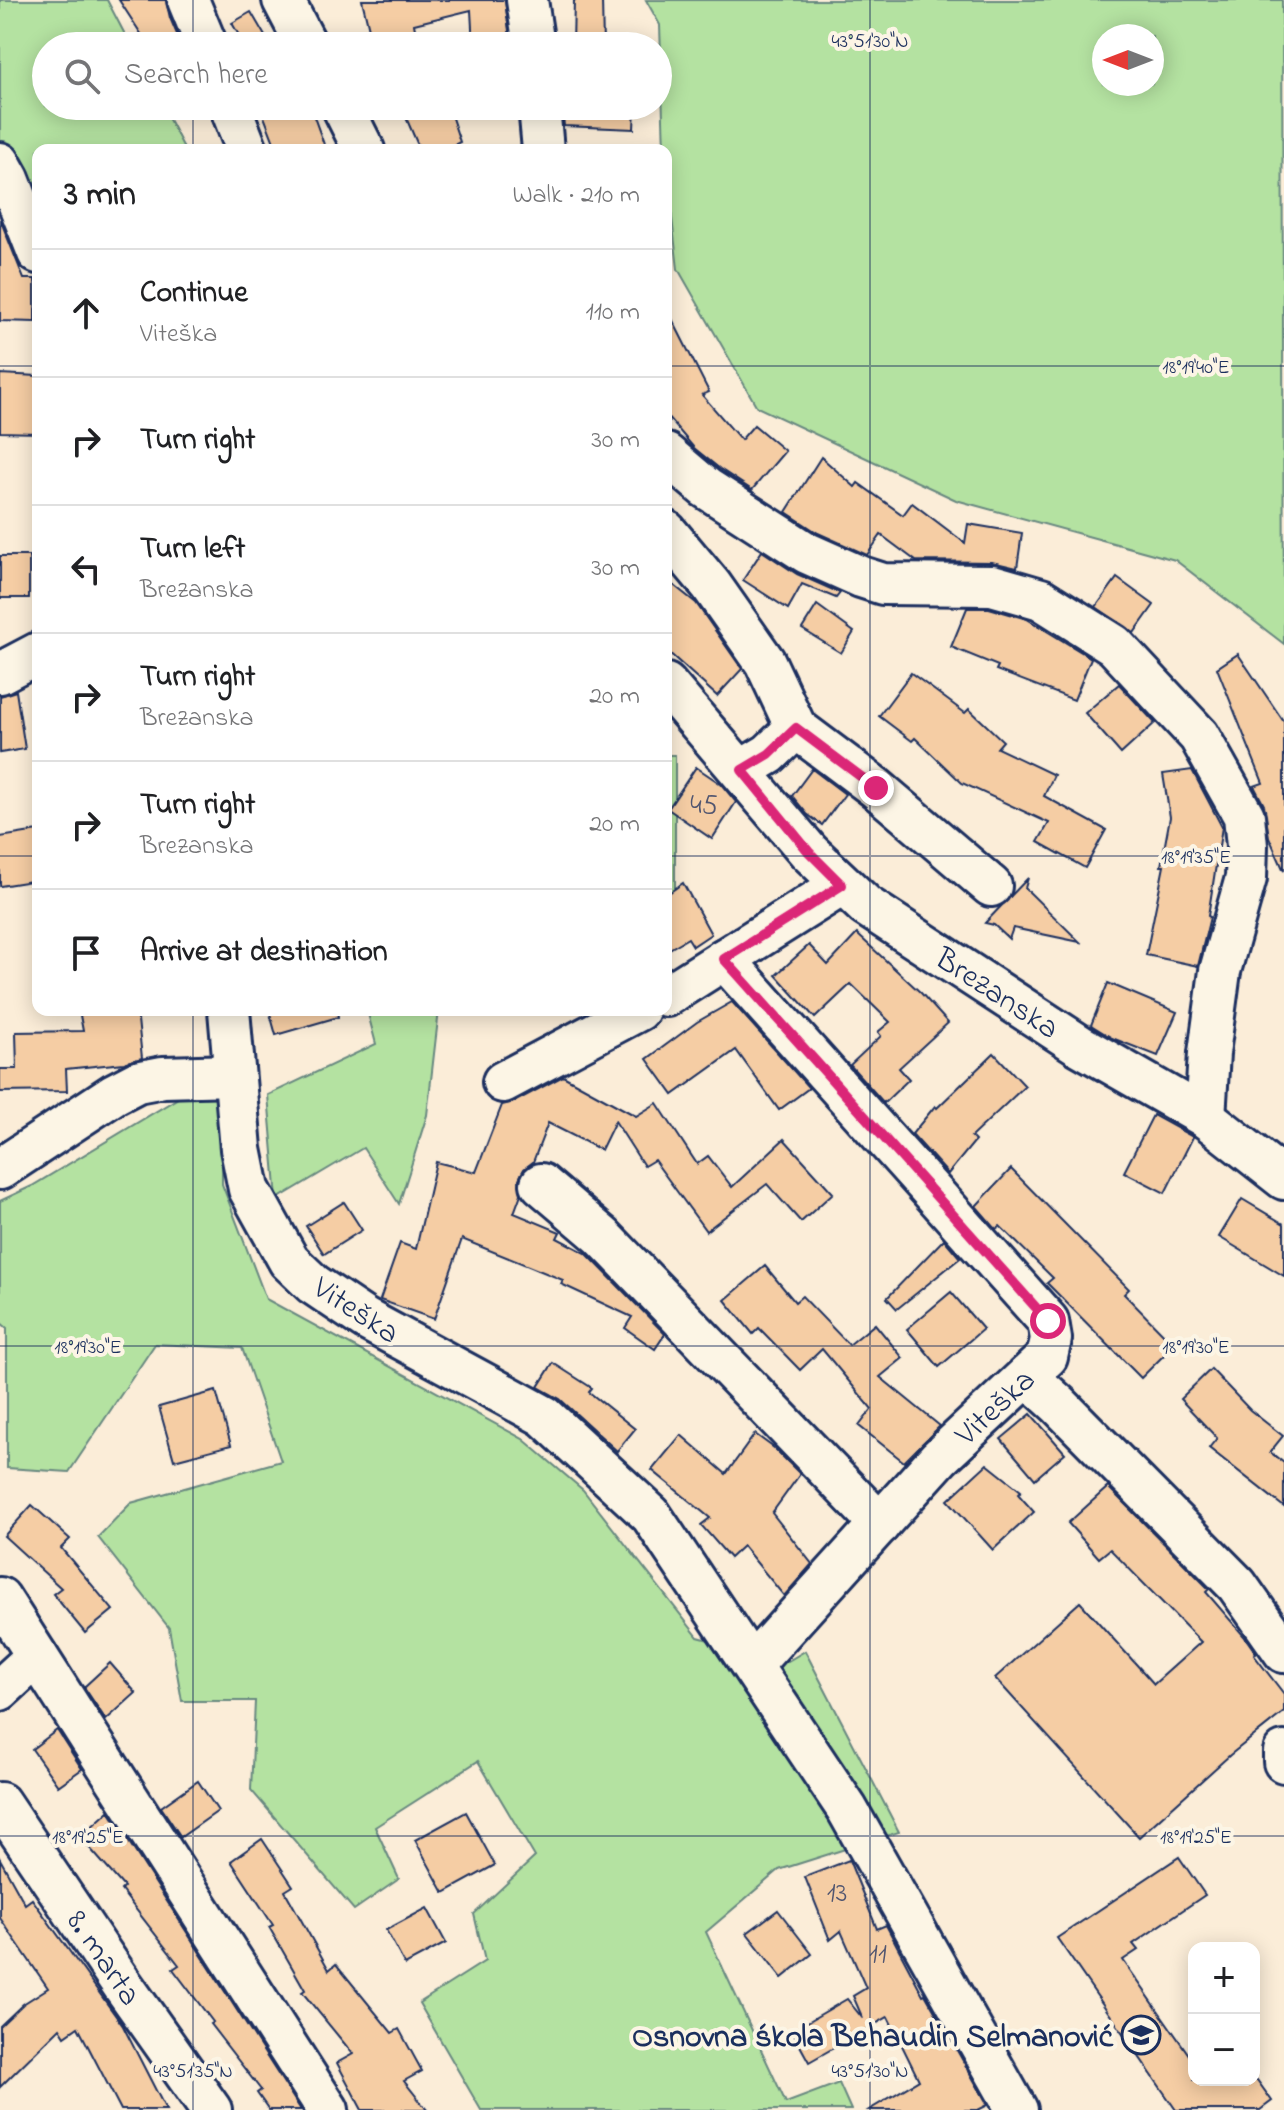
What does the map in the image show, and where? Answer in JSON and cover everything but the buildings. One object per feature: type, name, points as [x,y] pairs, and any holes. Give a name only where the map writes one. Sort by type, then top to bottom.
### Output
[{"type":"street","points":[[188,0],[201,32]]},
{"type":"street","points":[[283,0],[300,32]]},
{"type":"street","points":[[527,0],[532,32]]},
{"type":"street","points":[[235,120],[245,144]]},
{"type":"street","points":[[349,120],[361,144]]},
{"type":"street","points":[[540,120],[542,144]]},
{"type":"street","points":[[0,163],[10,210],[32,244]]},
{"type":"street","points":[[672,459],[706,488],[807,553],[861,577],[883,584],[992,585],[1041,599],[1114,645],[1199,736],[1244,816],[1247,846],[1246,878],[1220,971],[1209,1053],[1205,1117]]},
{"type":"street","points":[[672,538],[711,585],[765,662],[796,728],[876,788],[991,886]]},
{"type":"street","points":[[0,673],[32,656]]},
{"type":"street","name":"Brezanska","points":[[672,691],[809,852],[866,906],[1079,1045],[1205,1117],[1284,1179]]},
{"type":"street","points":[[742,770],[769,754],[796,728]]},
{"type":"street","points":[[672,992],[842,885]]},
{"type":"street","name":"Viteška","points":[[724,959],[1048,1321],[1051,1339],[1047,1357],[939,1458],[752,1665]]},
{"type":"street","name":"Viteška","points":[[229,1016],[241,1149],[249,1189],[289,1261],[313,1284],[365,1319],[544,1416],[651,1515],[847,1809],[1017,2110]]},
{"type":"street","points":[[503,1082],[628,1016]]},
{"type":"street","points":[[0,1169],[137,1082],[163,1077],[234,1075]]},
{"type":"street","points":[[541,1184],[602,1236],[880,1524]]},
{"type":"street","points":[[1027,1376],[1237,1585],[1284,1652]]},
{"type":"street","points":[[0,1598],[328,2110]]},
{"type":"street","points":[[0,1690],[37,1656]]},
{"type":"street","points":[[1284,1752],[1284,1762]]},
{"type":"street","name":"8. marta","points":[[0,1803],[211,2110]]},
{"type":"green space","points":[[0,0],[107,0],[124,32],[32,32],[32,120],[169,120],[182,144],[32,144],[32,218],[0,148]]},
{"type":"green space","points":[[646,0],[1282,0],[1284,644],[1175,560],[956,500],[757,407],[678,269],[672,218],[672,144],[664,144],[663,120],[672,120],[672,32],[660,32],[660,25]]},
{"type":"green space","points":[[672,755],[675,755],[675,896],[672,897]]},
{"type":"green space","points":[[369,1016],[438,1016],[427,1115],[399,1204],[363,1148],[277,1199],[268,1095],[376,1044]]},
{"type":"green space","points":[[222,1088],[222,1184],[266,1299],[523,1439],[583,1490],[698,1637],[788,1661],[805,1651],[899,1832],[779,1870],[706,1932],[786,2103],[839,2083],[851,2110],[481,2110],[419,2003],[485,1961],[474,1914],[535,1857],[478,1761],[375,1827],[399,1879],[354,1910],[251,1790],[255,1701],[182,1701],[169,1628],[98,1537],[131,1503],[281,1461],[242,1348],[155,1344],[69,1472],[7,1468],[7,1328],[0,1322],[0,1201],[32,1186],[180,1097]]},
{"type":"place","name":"Osnovna śkola Behaudin Selmanović","points":[[1141,2035]]},
{"type":"route","points":[[876,788],[796,728],[769,754],[742,770],[809,852],[842,885],[724,959],[1048,1321]]}]
